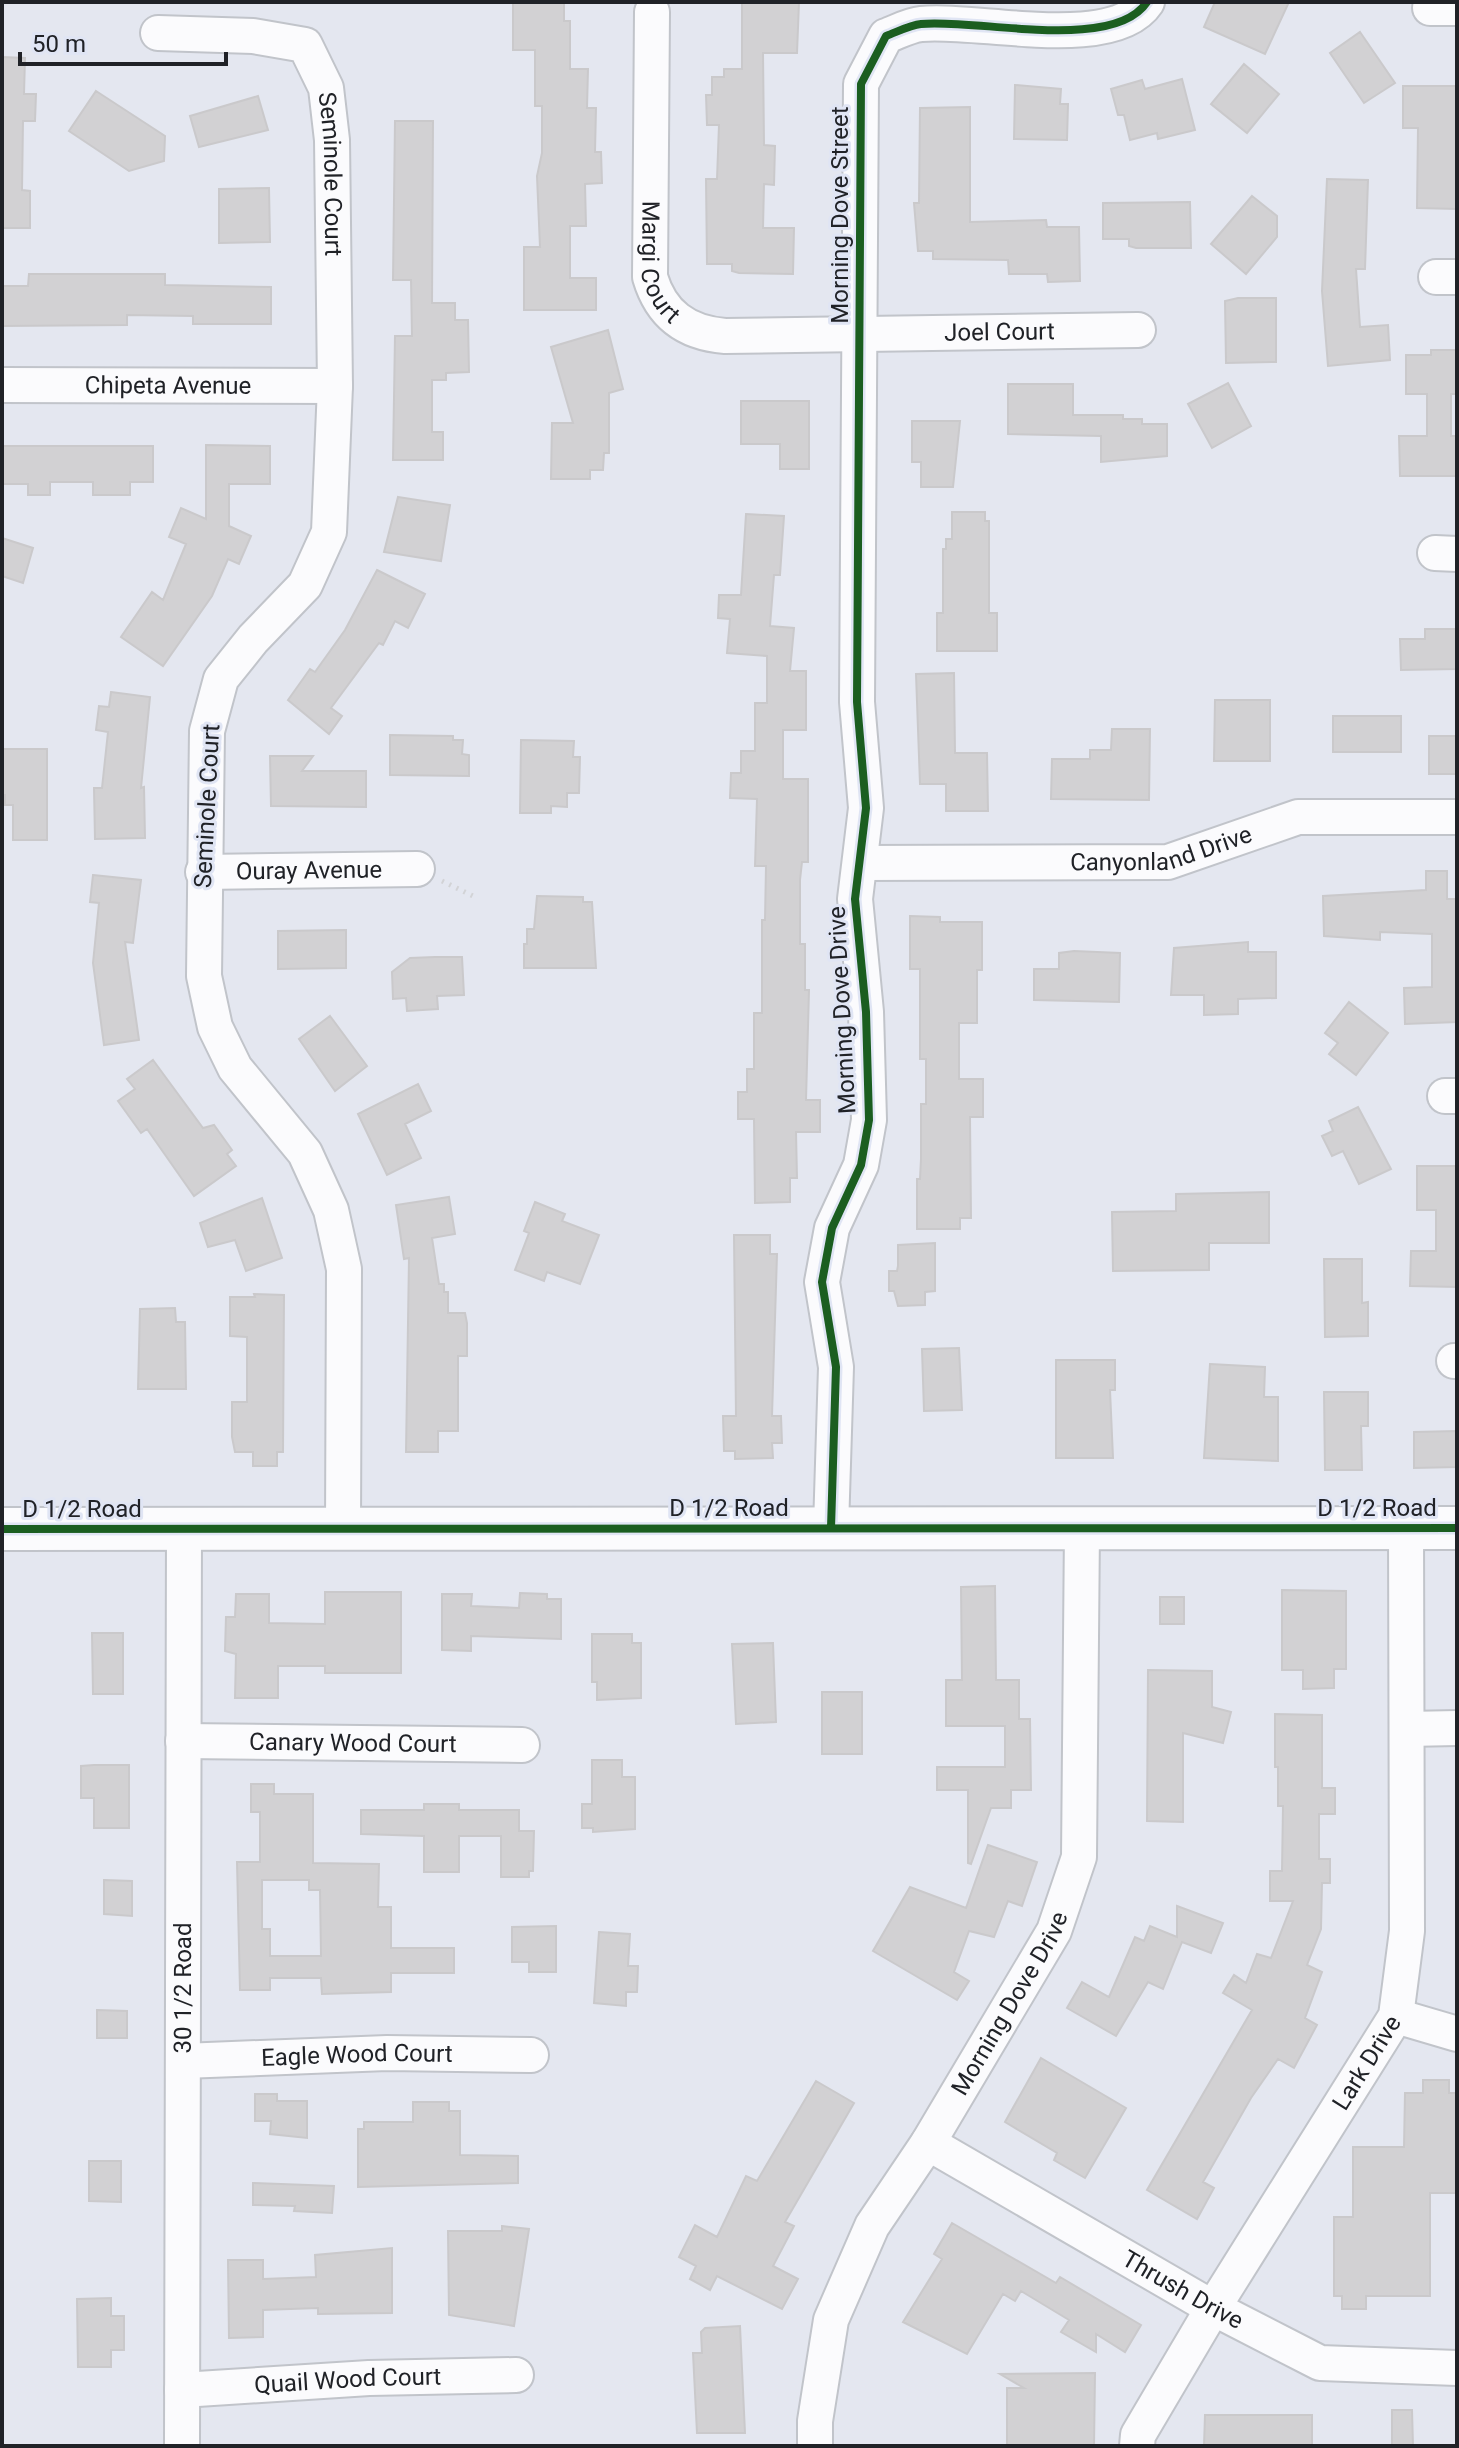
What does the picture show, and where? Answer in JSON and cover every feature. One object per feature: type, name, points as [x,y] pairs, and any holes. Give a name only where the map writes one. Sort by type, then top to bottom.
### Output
[{"type":"main road","name":"D 1/2 Road","points":[[2,1529],[1457,1528]]},
{"type":"street","name":"Morning Dove Street","points":[[858,578],[861,84],[886,36],[920,24],[1020,30],[1115,26],[1139,14],[1147,2]]},
{"type":"street","name":"Margi Court","points":[[652,12],[650,277],[661,303],[680,323],[706,335],[860,334]]},
{"type":"street","name":"Seminole Court","points":[[158,33],[253,36],[305,45],[326,88],[332,140],[335,386],[329,532],[305,585],[253,639],[221,679],[217,692],[207,731],[204,976],[215,1027],[235,1068],[305,1153],[331,1210],[344,1269],[343,1529]]},
{"type":"street","name":"Joel Court","points":[[860,334],[1138,330]]},
{"type":"street","name":"Chipeta Avenue","points":[[2,385],[335,386]]},
{"type":"street","name":"Morning Dove Drive","points":[[831,1528],[836,1367],[822,1282],[832,1228],[861,1165],[869,1120],[866,1012],[855,899],[866,808],[857,702],[858,578]]},
{"type":"street","name":"Canyonland Drive","points":[[861,863],[1168,862],[1298,817],[1457,817]]},
{"type":"street","name":"Ouray Avenue","points":[[203,872],[417,869]]},
{"type":"street","name":"Morning Dove Drive","points":[[815,2446],[815,2421],[831,2320],[872,2226],[928,2143],[1054,1931],[1079,1857],[1082,1528]]},
{"type":"street","name":"Lark Drive","points":[[1137,2446],[1138,2435],[1213,2308],[1396,2016],[1407,1931],[1406,1528]]},
{"type":"street","name":"30 1/2 Road","points":[[182,2446],[184,1529]]},
{"type":"street","points":[[1407,1729],[1457,1728]]},
{"type":"street","name":"Canary Wood Court","points":[[183,1741],[522,1745]]},
{"type":"street","points":[[1396,2016],[1457,2034]]},
{"type":"street","name":"Eagle Wood Court","points":[[183,2061],[387,2053],[531,2055]]},
{"type":"street","name":"Thrush Drive","points":[[928,2143],[1213,2308],[1320,2363],[1457,2368]]},
{"type":"street","name":"Quail Wood Court","points":[[182,2390],[369,2378],[516,2375]]},
{"type":"building","points":[[513,2],[564,3],[564,21],[570,21],[570,69],[588,69],[587,108],[596,108],[595,152],[601,152],[602,183],[585,184],[586,226],[570,226],[570,278],[596,278],[596,310],[524,310],[524,247],[540,247],[537,176],[542,153],[542,106],[535,106],[535,50],[513,50]]},
{"type":"building","points":[[742,2],[799,2],[797,53],[763,53],[764,145],[775,146],[774,185],[764,184],[763,228],[794,228],[793,274],[739,273],[732,271],[732,264],[707,264],[706,179],[717,179],[719,125],[707,125],[706,95],[712,95],[712,77],[724,77],[724,69],[742,69]]},
{"type":"building","points":[[1215,2],[1289,2],[1265,54],[1204,27]]},
{"type":"building","points":[[1360,32],[1395,83],[1364,103],[1330,53]]},
{"type":"building","points":[[2,57],[25,58],[24,94],[36,94],[35,121],[23,121],[22,190],[30,191],[30,228],[2,228]]},
{"type":"building","points":[[1244,64],[1279,94],[1247,133],[1211,104]]},
{"type":"building","points":[[1182,79],[1195,130],[1158,139],[1157,133],[1130,140],[1124,115],[1118,115],[1111,89],[1142,80],[1145,89]]},
{"type":"building","points":[[1015,85],[1061,89],[1060,104],[1068,104],[1067,140],[1014,139]]},
{"type":"building","points":[[1403,86],[1457,86],[1457,209],[1417,208],[1418,128],[1403,128]]},
{"type":"building","points":[[96,91],[165,136],[164,161],[129,171],[69,131]]},
{"type":"building","points":[[258,96],[268,130],[199,147],[190,116]]},
{"type":"building","points":[[970,107],[970,222],[1046,220],[1047,227],[1079,227],[1080,281],[1048,282],[1047,274],[1009,274],[1008,260],[933,259],[933,251],[918,251],[914,203],[919,203],[920,108]]},
{"type":"building","points":[[395,121],[433,121],[432,303],[455,303],[455,320],[468,320],[469,372],[446,373],[446,380],[432,380],[432,432],[443,432],[443,460],[393,460],[395,336],[412,336],[411,280],[393,280]]},
{"type":"building","points":[[1327,179],[1368,180],[1365,269],[1356,269],[1360,327],[1388,325],[1390,360],[1328,366],[1322,291]]},
{"type":"building","points":[[269,188],[270,242],[219,243],[219,189]]},
{"type":"building","points":[[1252,196],[1277,216],[1277,237],[1246,274],[1211,244]]},
{"type":"building","points":[[1190,202],[1191,248],[1136,248],[1129,246],[1129,239],[1103,239],[1103,203]]},
{"type":"building","points":[[29,274],[165,274],[165,285],[271,287],[271,324],[193,324],[193,316],[127,315],[127,325],[2,326],[2,286],[28,286]]},
{"type":"building","points":[[1276,298],[1276,362],[1226,363],[1225,301]]},
{"type":"building","points":[[608,330],[623,389],[609,393],[609,453],[604,453],[603,470],[590,470],[590,479],[551,479],[552,423],[573,423],[551,347]]},
{"type":"building","points":[[1431,350],[1457,350],[1457,394],[1451,394],[1451,436],[1457,436],[1457,476],[1400,476],[1399,436],[1427,436],[1427,394],[1406,394],[1406,355],[1431,355]]},
{"type":"building","points":[[1228,383],[1251,426],[1212,448],[1188,404]]},
{"type":"building","points":[[1008,384],[1073,384],[1073,415],[1123,415],[1123,419],[1142,419],[1142,424],[1167,424],[1167,456],[1101,462],[1101,436],[1008,434]]},
{"type":"building","points":[[741,401],[809,401],[809,469],[780,469],[780,444],[741,444]]},
{"type":"building","points":[[912,421],[960,421],[953,487],[921,487],[921,462],[912,462]]},
{"type":"building","points":[[206,445],[270,446],[270,484],[229,484],[229,526],[251,536],[239,564],[228,559],[212,596],[163,666],[121,637],[152,592],[163,600],[186,544],[169,537],[181,508],[206,519]]},
{"type":"building","points":[[2,446],[153,446],[153,482],[130,482],[130,495],[93,495],[93,482],[50,482],[50,495],[28,495],[28,484],[2,484]]},
{"type":"building","points":[[398,497],[450,505],[441,561],[384,552]]},
{"type":"building","points":[[952,512],[985,512],[985,521],[989,521],[989,613],[997,613],[997,651],[937,651],[937,613],[943,613],[943,549],[946,549],[946,539],[952,539]]},
{"type":"building","points":[[746,514],[784,516],[780,575],[774,575],[770,626],[794,628],[790,671],[806,671],[806,730],[783,730],[783,779],[808,779],[808,862],[802,862],[800,880],[800,944],[805,944],[805,990],[809,990],[806,1100],[820,1100],[820,1132],[796,1132],[797,1178],[790,1178],[790,1202],[755,1203],[754,1119],[738,1119],[738,1092],[747,1092],[747,1069],[754,1069],[754,1013],[762,1013],[762,920],[765,920],[766,866],[755,866],[757,799],[730,798],[731,773],[741,773],[741,751],[755,751],[755,703],[767,703],[767,656],[727,653],[730,619],[718,618],[719,595],[741,595]]},
{"type":"building","points":[[2,538],[33,548],[23,583],[2,576]]},
{"type":"building","points":[[377,570],[425,594],[408,628],[395,621],[383,645],[379,643],[331,708],[342,716],[329,734],[288,700],[310,669],[315,672],[345,630]]},
{"type":"building","points":[[1425,629],[1457,629],[1457,669],[1401,670],[1400,639],[1425,639]]},
{"type":"building","points":[[954,673],[955,753],[987,753],[988,811],[946,811],[946,784],[920,784],[916,674]]},
{"type":"building","points":[[111,692],[150,697],[141,788],[144,787],[145,838],[95,839],[94,788],[102,788],[108,732],[96,730],[99,706],[109,707]]},
{"type":"building","points":[[1215,700],[1270,700],[1270,761],[1214,761]]},
{"type":"building","points":[[1333,716],[1401,716],[1401,752],[1333,752]]},
{"type":"building","points":[[1112,729],[1150,729],[1149,800],[1051,799],[1052,759],[1090,759],[1090,750],[1111,750]]},
{"type":"building","points":[[390,735],[453,736],[453,740],[463,740],[462,754],[469,755],[469,776],[390,775]]},
{"type":"building","points":[[1429,736],[1457,736],[1457,774],[1429,774]]},
{"type":"building","points":[[521,740],[574,741],[573,757],[580,757],[579,793],[567,793],[567,807],[551,806],[551,813],[520,813]]},
{"type":"building","points":[[2,749],[47,749],[47,840],[13,840],[13,805],[5,805],[5,795],[2,795]]},
{"type":"building","points":[[270,756],[313,756],[302,771],[366,771],[366,807],[271,806]]},
{"type":"building","points":[[1426,871],[1447,871],[1447,899],[1457,899],[1457,1022],[1405,1024],[1404,988],[1432,987],[1432,934],[1380,932],[1380,940],[1324,936],[1323,896],[1426,890]]},
{"type":"building","points":[[93,875],[141,880],[133,943],[125,942],[139,1040],[104,1045],[93,963],[99,903],[90,902]]},
{"type":"building","points":[[537,896],[583,897],[583,902],[592,902],[596,968],[524,968],[524,944],[527,944],[527,929],[534,929]]},
{"type":"building","points":[[910,916],[940,917],[940,922],[982,922],[982,970],[977,970],[977,1023],[959,1023],[959,1079],[983,1079],[983,1117],[970,1117],[971,1218],[960,1218],[960,1229],[917,1229],[917,1179],[920,1179],[921,1104],[926,1104],[926,1059],[920,1059],[920,969],[910,969]]},
{"type":"building","points":[[346,930],[346,968],[278,969],[278,931]]},
{"type":"building","points":[[1248,942],[1248,952],[1276,952],[1276,998],[1238,999],[1238,1014],[1204,1015],[1204,995],[1171,995],[1174,948]]},
{"type":"building","points":[[1059,953],[1120,953],[1119,1002],[1034,1000],[1034,969],[1059,969]]},
{"type":"building","points":[[462,957],[464,995],[437,996],[438,1009],[407,1011],[406,998],[393,999],[392,972],[410,958]]},
{"type":"building","points":[[1349,1002],[1388,1033],[1356,1075],[1329,1054],[1338,1043],[1325,1033]]},
{"type":"building","points":[[330,1016],[367,1066],[335,1091],[299,1039]]},
{"type":"building","points":[[153,1060],[203,1128],[214,1125],[232,1150],[227,1154],[236,1166],[194,1196],[147,1129],[141,1133],[118,1101],[135,1089],[127,1079]]},
{"type":"building","points":[[418,1084],[431,1111],[405,1124],[421,1158],[387,1175],[358,1114]]},
{"type":"building","points":[[1358,1107],[1391,1169],[1359,1184],[1343,1151],[1332,1156],[1322,1136],[1333,1131],[1329,1121]]},
{"type":"building","points":[[1417,1166],[1457,1166],[1457,1287],[1410,1286],[1411,1251],[1436,1251],[1436,1210],[1417,1210]]},
{"type":"building","points":[[1269,1192],[1269,1243],[1209,1243],[1209,1270],[1113,1271],[1112,1212],[1176,1211],[1176,1194]]},
{"type":"building","points":[[449,1197],[455,1234],[432,1238],[439,1284],[444,1284],[444,1292],[448,1292],[448,1313],[465,1313],[467,1323],[467,1356],[458,1356],[458,1431],[438,1431],[438,1452],[406,1452],[409,1258],[404,1259],[396,1205]]},
{"type":"building","points":[[262,1198],[282,1258],[246,1271],[235,1240],[208,1247],[200,1223]]},
{"type":"building","points":[[535,1202],[565,1214],[562,1221],[599,1235],[580,1284],[547,1272],[544,1281],[515,1270],[529,1233],[524,1231]]},
{"type":"building","points":[[734,1235],[770,1235],[770,1254],[777,1254],[772,1416],[781,1416],[782,1443],[772,1443],[773,1458],[735,1459],[735,1451],[724,1451],[723,1416],[736,1416]]},
{"type":"building","points":[[935,1243],[935,1291],[925,1292],[925,1305],[898,1306],[894,1291],[889,1291],[889,1271],[897,1271],[898,1245]]},
{"type":"building","points":[[1324,1259],[1362,1259],[1362,1303],[1368,1302],[1368,1336],[1325,1337]]},
{"type":"building","points":[[254,1294],[284,1295],[283,1452],[277,1452],[277,1466],[253,1466],[253,1452],[235,1452],[232,1437],[232,1402],[247,1402],[247,1337],[230,1336],[230,1297],[255,1297]]},
{"type":"building","points":[[175,1308],[176,1322],[185,1322],[186,1389],[138,1389],[140,1309]]},
{"type":"building","points":[[959,1348],[962,1410],[924,1411],[922,1349]]},
{"type":"building","points":[[1056,1360],[1115,1360],[1115,1390],[1110,1390],[1113,1458],[1056,1458]]},
{"type":"building","points":[[1210,1364],[1265,1367],[1264,1397],[1278,1397],[1278,1461],[1204,1458]]},
{"type":"building","points":[[1324,1392],[1368,1392],[1368,1426],[1361,1426],[1362,1470],[1325,1470]]},
{"type":"building","points":[[1457,1431],[1457,1467],[1414,1468],[1414,1432]]},
{"type":"building","points":[[995,1586],[996,1680],[1019,1680],[1019,1719],[1030,1719],[1031,1790],[1011,1790],[1011,1808],[991,1808],[971,1864],[968,1863],[968,1790],[937,1790],[937,1767],[1005,1767],[1005,1726],[946,1726],[946,1680],[962,1680],[961,1587]]},
{"type":"building","points":[[1282,1590],[1346,1591],[1346,1669],[1334,1669],[1334,1688],[1303,1689],[1303,1670],[1282,1670]]},
{"type":"building","points":[[325,1592],[401,1592],[401,1673],[325,1673],[325,1666],[278,1666],[278,1698],[235,1698],[236,1654],[225,1651],[226,1617],[235,1617],[236,1594],[269,1594],[269,1623],[325,1624]]},
{"type":"building","points":[[520,1593],[547,1594],[547,1599],[561,1599],[561,1639],[471,1636],[471,1651],[442,1650],[442,1594],[472,1594],[471,1606],[519,1608]]},
{"type":"building","points":[[1160,1597],[1184,1597],[1184,1624],[1160,1624]]},
{"type":"building","points":[[92,1633],[123,1633],[123,1694],[93,1694]]},
{"type":"building","points":[[592,1634],[632,1634],[632,1643],[641,1643],[641,1698],[597,1700],[597,1682],[592,1682]]},
{"type":"building","points":[[773,1643],[776,1722],[736,1724],[732,1644]]},
{"type":"building","points":[[1148,1670],[1212,1671],[1212,1707],[1231,1712],[1223,1743],[1183,1733],[1183,1822],[1147,1821]]},
{"type":"building","points":[[822,1692],[862,1692],[862,1754],[822,1754]]},
{"type":"building","points":[[1275,1714],[1322,1715],[1322,1788],[1335,1788],[1335,1814],[1319,1814],[1319,1859],[1330,1859],[1330,1883],[1322,1883],[1321,1929],[1307,1965],[1322,1972],[1305,2018],[1317,2025],[1294,2068],[1278,2059],[1251,2098],[1203,2182],[1214,2188],[1197,2219],[1147,2190],[1252,2010],[1223,1993],[1234,1975],[1246,1983],[1257,1954],[1271,1958],[1293,1901],[1270,1901],[1270,1871],[1282,1871],[1283,1806],[1278,1806]]},
{"type":"building","points":[[592,1760],[622,1760],[622,1777],[635,1777],[635,1829],[593,1832],[593,1828],[582,1828],[582,1804],[592,1804]]},
{"type":"building","points":[[129,1765],[129,1828],[94,1828],[94,1798],[81,1798],[81,1766]]},
{"type":"building","points":[[251,1784],[274,1784],[274,1794],[313,1794],[313,1863],[379,1864],[378,1907],[391,1907],[391,1948],[454,1948],[454,1973],[391,1973],[391,1992],[322,1994],[321,1978],[270,1978],[270,1990],[240,1990],[237,1862],[260,1862],[260,1812],[251,1812]],"holes":[[[262,1880],[309,1880],[309,1890],[320,1890],[321,1956],[270,1956],[270,1929],[262,1929]]]},
{"type":"building","points":[[424,1804],[459,1804],[459,1810],[519,1810],[519,1831],[534,1831],[533,1871],[529,1871],[529,1877],[501,1877],[501,1836],[459,1836],[459,1872],[424,1872],[424,1836],[361,1834],[361,1810],[424,1810]]},
{"type":"building","points":[[988,1845],[1037,1862],[1022,1906],[1008,1901],[994,1937],[969,1931],[954,1972],[969,1981],[957,2000],[873,1951],[910,1887],[966,1908]]},
{"type":"building","points":[[104,1880],[132,1881],[132,1916],[104,1914]]},
{"type":"building","points":[[1177,1906],[1223,1923],[1211,1953],[1182,1942],[1163,1989],[1148,1982],[1116,2036],[1067,2008],[1082,1982],[1109,1997],[1135,1937],[1144,1941],[1150,1926],[1177,1937]]},
{"type":"building","points":[[556,1926],[556,1972],[529,1972],[529,1962],[512,1962],[512,1927]]},
{"type":"building","points":[[599,1932],[630,1934],[628,1966],[638,1966],[637,1992],[626,1992],[626,2006],[594,2003]]},
{"type":"building","points":[[97,2010],[127,2011],[127,2038],[97,2038]]},
{"type":"building","points":[[1041,2058],[1126,2108],[1085,2178],[1054,2160],[1057,2153],[1005,2122]]},
{"type":"building","points":[[1423,2080],[1449,2080],[1449,2093],[1457,2093],[1457,2193],[1430,2193],[1430,2296],[1366,2296],[1366,2309],[1342,2309],[1342,2296],[1334,2296],[1334,2217],[1353,2217],[1353,2147],[1404,2147],[1405,2093],[1423,2093]]},
{"type":"building","points":[[816,2081],[854,2103],[785,2222],[794,2226],[773,2266],[798,2279],[782,2309],[717,2276],[710,2290],[690,2279],[696,2266],[679,2257],[695,2225],[717,2237],[746,2176],[757,2181]]},
{"type":"building","points":[[255,2094],[277,2094],[277,2101],[307,2101],[307,2138],[270,2134],[271,2121],[255,2121]]},
{"type":"building","points":[[413,2102],[449,2102],[449,2111],[460,2111],[460,2155],[518,2156],[518,2183],[358,2187],[358,2129],[364,2129],[364,2122],[413,2122]]},
{"type":"building","points":[[89,2161],[121,2161],[121,2202],[89,2201]]},
{"type":"building","points":[[253,2183],[334,2186],[332,2213],[294,2211],[295,2206],[253,2205]]},
{"type":"building","points":[[952,2223],[1056,2283],[1060,2277],[1141,2325],[1125,2352],[1096,2334],[1096,2352],[1061,2332],[1069,2320],[1021,2291],[1015,2301],[1003,2294],[967,2354],[903,2322],[942,2259],[934,2254]]},
{"type":"building","points":[[502,2226],[529,2229],[514,2326],[449,2315],[448,2231],[502,2231]]},
{"type":"building","points":[[392,2248],[392,2313],[318,2314],[318,2308],[263,2310],[263,2337],[229,2338],[228,2260],[263,2260],[263,2279],[316,2277],[315,2255]]},
{"type":"building","points":[[111,2298],[111,2316],[124,2316],[124,2350],[111,2350],[111,2367],[78,2367],[77,2299]]},
{"type":"building","points":[[740,2326],[745,2433],[697,2433],[693,2353],[702,2353],[701,2332],[705,2328]]},
{"type":"building","points":[[1095,2373],[1094,2446],[1007,2446],[1007,2388],[1024,2388],[1000,2374]]},
{"type":"building","points":[[1392,2410],[1412,2410],[1413,2446],[1392,2446]]},
{"type":"building","points":[[1205,2415],[1312,2415],[1312,2446],[1204,2446]]},
{"type":"cycle path","points":[[831,1528],[836,1367],[822,1282],[832,1228],[861,1165],[869,1120],[866,1012],[855,899],[866,808],[857,702],[861,84],[886,36],[912,26],[945,23],[1075,30],[1105,26],[1130,17],[1147,2]]},
{"type":"cycle path","points":[[2,1529],[1457,1528]]}]
